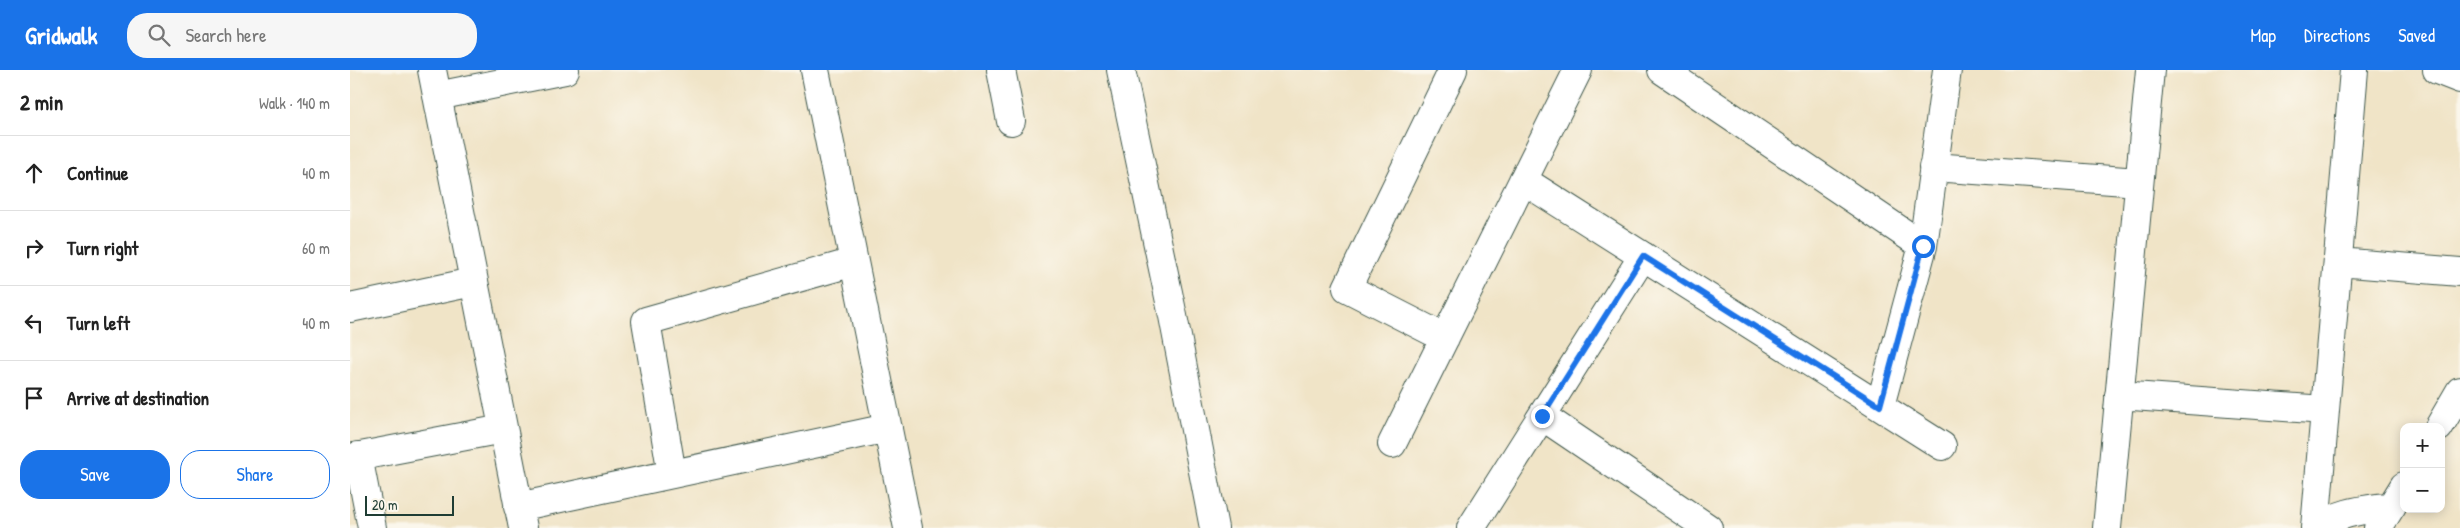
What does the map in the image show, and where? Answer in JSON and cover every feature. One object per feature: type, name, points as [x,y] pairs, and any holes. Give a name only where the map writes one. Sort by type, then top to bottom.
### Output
[{"type":"main road","points":[[565,70],[434,83],[521,517],[672,474],[888,428]]},
{"type":"main road","points":[[815,70],[908,528]]},
{"type":"main road","points":[[1001,70],[1011,121]]},
{"type":"main road","points":[[1121,70],[1173,316],[1214,528]]},
{"type":"main road","points":[[1445,338],[1347,288],[1454,70]]},
{"type":"main road","points":[[1392,444],[1578,70]]},
{"type":"main road","points":[[1662,70],[1923,246]]},
{"type":"main road","points":[[1880,406],[1923,246],[1947,70]]},
{"type":"main road","points":[[2106,528],[2150,70]]},
{"type":"main road","points":[[2315,528],[2354,70]]},
{"type":"main road","points":[[2437,70],[2460,79]]},
{"type":"main road","points":[[1934,167],[2139,182]]},
{"type":"main road","points":[[1523,180],[1942,446]]},
{"type":"main road","points":[[1471,528],[1643,256]]},
{"type":"main road","points":[[672,474],[646,321],[854,262]]},
{"type":"main road","points":[[2338,262],[2460,272]]},
{"type":"main road","points":[[350,308],[473,282]]},
{"type":"main road","points":[[2441,423],[2460,391]]},
{"type":"main road","points":[[2119,395],[2325,410]]},
{"type":"main road","points":[[1542,416],[1708,528]]},
{"type":"main road","points":[[372,528],[354,457],[503,429]]},
{"type":"main road","points":[[2319,528],[2327,521],[2352,512],[2391,506]]},
{"type":"route","points":[[1542,416],[1643,256],[1880,406],[1923,246]]}]
